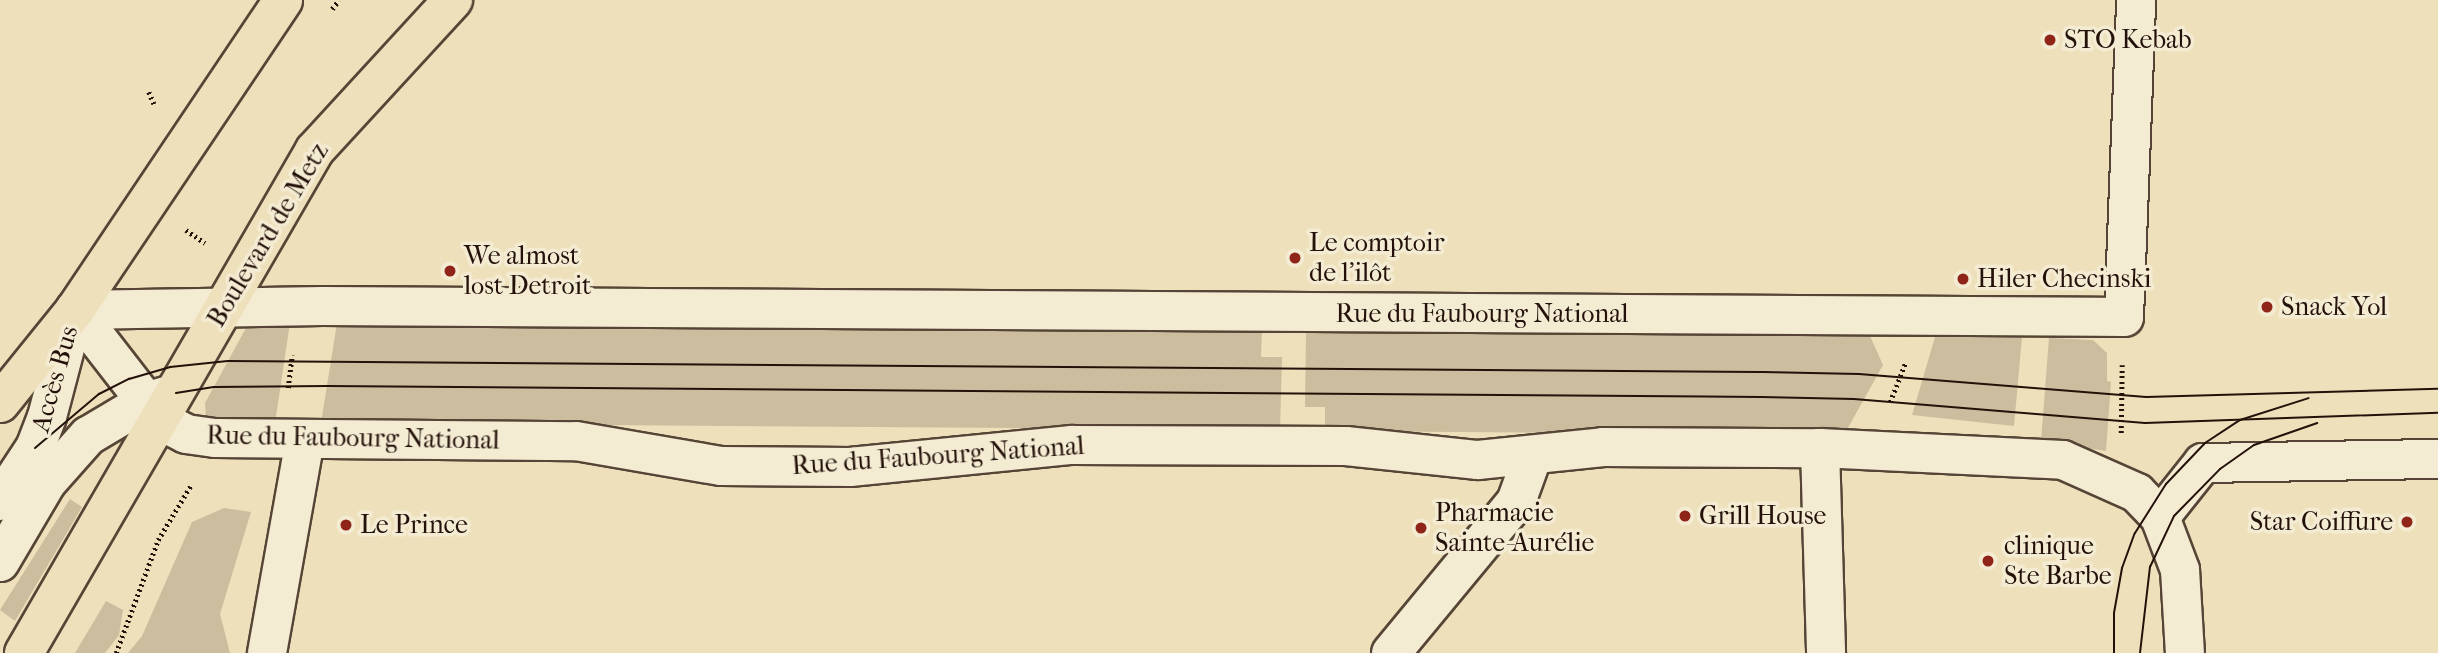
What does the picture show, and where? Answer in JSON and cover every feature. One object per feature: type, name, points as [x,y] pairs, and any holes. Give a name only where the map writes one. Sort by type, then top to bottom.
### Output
[{"type":"main road","points":[[0,403],[75,310],[283,0]]},
{"type":"main road","name":"Boulevard de Metz","points":[[24,653],[161,405],[315,150],[453,0]]},
{"type":"street","points":[[2124,317],[2136,0]]},
{"type":"street","name":"Rue du Faubourg National","points":[[75,310],[223,306],[2124,317]]},
{"type":"street","name":"Rue du Faubourg National","points":[[75,310],[186,434],[215,438],[576,441],[721,466],[850,467],[1072,445],[1346,446],[1478,460],[1603,447],[1820,448],[2063,460],[2149,505]]},
{"type":"street","name":"Accès Bus","points":[[0,501],[35,448],[57,387],[75,310]]},
{"type":"street","points":[[0,562],[65,460],[88,436],[161,405]]},
{"type":"street","points":[[267,653],[305,440]]},
{"type":"street","points":[[1820,448],[1826,653]]},
{"type":"street","points":[[1391,653],[1516,502],[1533,455]]},
{"type":"street","points":[[2185,653],[2180,570],[2149,505],[2203,463],[2438,458]]},
{"type":"path","points":[[1868,450],[1905,366],[1899,317]]},
{"type":"path","points":[[2120,447],[2124,317]]},
{"type":"path","points":[[116,653],[158,540],[198,474]]},
{"type":"shaded area","points":[[290,323],[275,423],[213,422],[206,416],[205,403],[246,328]]},
{"type":"shaded area","points":[[337,323],[1262,331],[1261,357],[1282,357],[1280,430],[321,423]]},
{"type":"shaded area","points":[[1306,331],[1870,336],[1883,365],[1844,435],[1325,431],[1325,407],[1305,407]]},
{"type":"shaded area","points":[[1935,337],[2022,337],[2014,426],[1912,415]]},
{"type":"shaded area","points":[[2049,338],[2093,340],[2107,353],[2107,381],[2111,382],[2106,451],[2041,441]]},
{"type":"shaded area","points":[[70,499],[82,507],[15,621],[0,610]]},
{"type":"shaded area","points":[[224,508],[251,512],[220,614],[230,653],[128,653],[142,636],[192,522]]},
{"type":"shaded area","points":[[106,601],[123,610],[119,635],[105,653],[75,653]]},
{"type":"tram line","points":[[35,448],[99,394],[129,379],[170,367],[228,361],[1763,372],[1859,374],[2146,397],[2438,389]]},
{"type":"tram line","points":[[176,393],[214,387],[327,386],[1761,397],[1854,399],[2145,423],[2438,413]]},
{"type":"tram line","points":[[2114,653],[2114,613],[2122,568],[2135,533],[2166,484],[2205,443],[2240,420],[2309,398]]},
{"type":"tram line","points":[[2140,653],[2150,567],[2174,516],[2220,469],[2254,445],[2317,423]]},
{"type":"place","name":"STO Kebab","points":[[2050,40]]},
{"type":"place","name":"Le comptoir de l'ilôt","points":[[1295,258]]},
{"type":"place","name":"We almost lost Detroit","points":[[450,271]]},
{"type":"place","name":"Hiler Checinski","points":[[1963,279]]},
{"type":"place","name":"Snack Yol","points":[[2267,307]]},
{"type":"place","name":"Grill House","points":[[1685,516]]},
{"type":"place","name":"Star Coiffure","points":[[2407,522]]},
{"type":"place","name":"Le Prince","points":[[346,525]]},
{"type":"place","name":"Pharmacie Sainte-Aurélie","points":[[1421,528]]},
{"type":"place","name":"clinique Ste Barbe","points":[[1988,561]]}]
